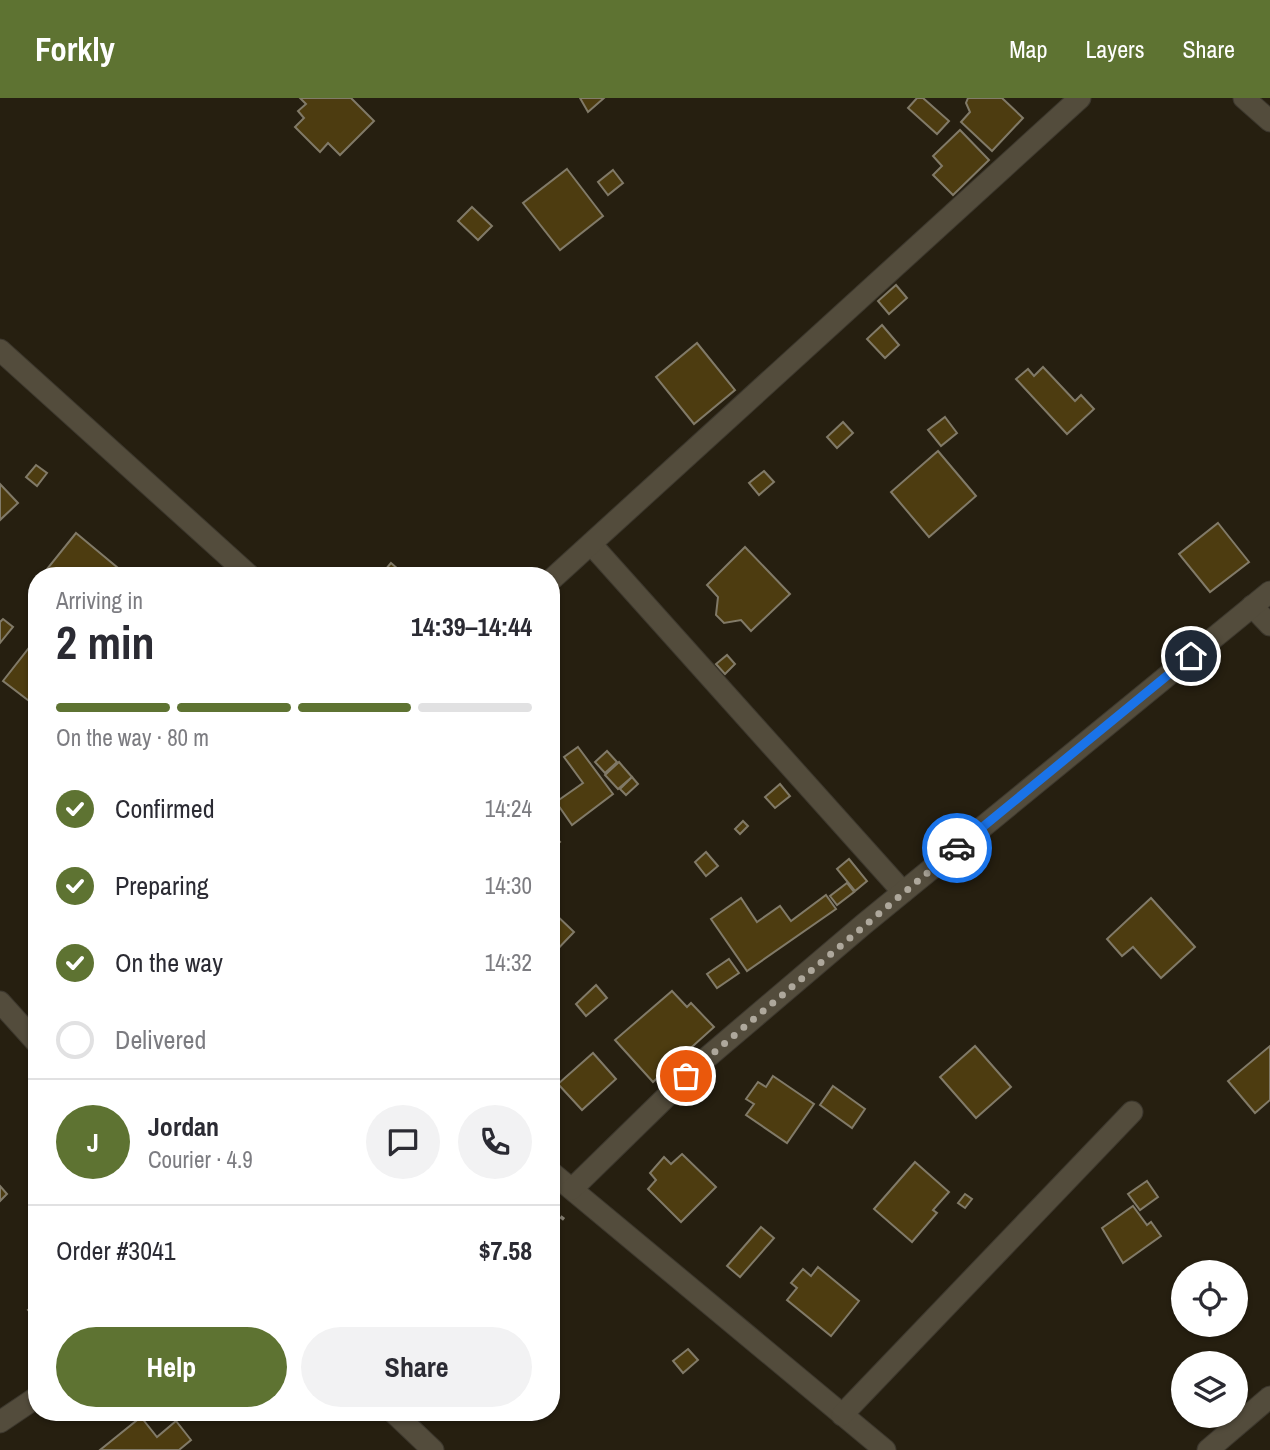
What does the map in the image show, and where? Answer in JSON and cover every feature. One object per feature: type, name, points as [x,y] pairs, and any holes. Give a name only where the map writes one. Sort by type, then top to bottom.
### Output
[{"type":"street","points":[[560,572],[1080,98]]},
{"type":"street","points":[[1244,98],[1270,121]]},
{"type":"street","points":[[0,350],[240,567]]},
{"type":"street","points":[[591,544],[902,892]]},
{"type":"street","points":[[572,1189],[703,1060],[902,892],[1270,592]]},
{"type":"street","points":[[1252,606],[1270,625]]},
{"type":"street","points":[[0,1002],[28,1033]]},
{"type":"street","points":[[842,1415],[1132,1112]]},
{"type":"street","points":[[560,1179],[885,1450]]},
{"type":"street","points":[[1208,1450],[1270,1397]]},
{"type":"street","points":[[0,1422],[28,1403]]},
{"type":"street","points":[[402,1421],[430,1449]]},
{"type":"building","points":[[300,98],[351,98],[374,121],[340,155],[328,143],[320,152],[295,127],[304,118],[298,111],[306,104]]},
{"type":"building","points":[[580,98],[604,98],[588,112]]},
{"type":"building","points":[[917,98],[923,98],[949,121],[937,134],[908,108]]},
{"type":"building","points":[[968,98],[1002,98],[1023,118],[992,151],[961,122],[970,112],[966,103]]},
{"type":"building","points":[[960,130],[989,160],[953,195],[933,175],[942,166],[933,156]]},
{"type":"building","points":[[567,169],[603,216],[560,250],[523,203]]},
{"type":"building","points":[[613,170],[623,183],[608,195],[598,182]]},
{"type":"building","points":[[472,207],[492,226],[478,240],[458,221]]},
{"type":"building","points":[[896,285],[907,298],[889,314],[878,301]]},
{"type":"building","points":[[882,325],[899,345],[885,358],[867,339]]},
{"type":"building","points":[[697,343],[735,390],[694,424],[656,377]]},
{"type":"building","points":[[1043,367],[1075,401],[1081,395],[1094,409],[1067,434],[1016,379],[1028,369],[1034,376]]},
{"type":"building","points":[[945,417],[957,433],[941,446],[928,430]]},
{"type":"building","points":[[843,422],[853,433],[837,448],[827,437]]},
{"type":"building","points":[[938,451],[976,496],[929,537],[891,492]]},
{"type":"building","points":[[36,465],[47,473],[37,486],[26,477]]},
{"type":"building","points":[[764,471],[774,482],[759,495],[749,483]]},
{"type":"building","points":[[0,484],[18,503],[0,520]]},
{"type":"building","points":[[1218,523],[1249,562],[1210,592],[1179,554]]},
{"type":"building","points":[[76,533],[117,567],[49,567]]},
{"type":"building","points":[[745,547],[790,594],[751,631],[741,620],[724,623],[716,615],[718,597],[707,585]]},
{"type":"building","points":[[3,619],[13,627],[0,643],[0,622]]},
{"type":"building","points":[[28,649],[28,700],[3,681]]},
{"type":"building","points":[[727,655],[735,664],[725,674],[716,664]]},
{"type":"building","points":[[578,747],[613,794],[572,825],[560,808],[560,799],[583,783],[564,757]]},
{"type":"building","points":[[607,751],[617,762],[605,773],[595,762]]},
{"type":"building","points":[[619,762],[632,777],[618,789],[605,775]]},
{"type":"building","points":[[632,777],[638,784],[626,795],[620,789]]},
{"type":"building","points":[[780,784],[790,796],[775,808],[765,797]]},
{"type":"building","points":[[743,821],[748,826],[740,834],[735,829]]},
{"type":"building","points":[[706,852],[718,866],[706,876],[695,862]]},
{"type":"building","points":[[849,859],[867,881],[855,891],[837,869]]},
{"type":"building","points":[[847,883],[854,892],[837,905],[830,896]]},
{"type":"building","points":[[826,895],[836,909],[747,971],[711,919],[741,898],[757,922],[780,906],[791,921]]},
{"type":"building","points":[[1151,898],[1195,947],[1161,978],[1133,947],[1122,956],[1107,939]]},
{"type":"building","points":[[560,919],[574,932],[560,947]]},
{"type":"building","points":[[729,959],[739,973],[717,988],[707,974]]},
{"type":"building","points":[[596,985],[607,998],[586,1016],[576,1004]]},
{"type":"building","points":[[672,991],[687,1007],[691,1003],[714,1027],[653,1082],[615,1040]]},
{"type":"building","points":[[975,1046],[1011,1087],[976,1118],[940,1077]]},
{"type":"building","points":[[1270,1046],[1270,1100],[1255,1113],[1228,1081]]},
{"type":"building","points":[[593,1053],[616,1079],[582,1110],[560,1086],[560,1082]]},
{"type":"building","points":[[773,1076],[814,1104],[787,1143],[746,1115],[754,1104],[746,1099],[758,1082],[766,1087]]},
{"type":"building","points":[[833,1086],[865,1109],[852,1128],[820,1105]]},
{"type":"building","points":[[682,1154],[716,1187],[681,1222],[648,1189],[656,1180],[650,1173],[664,1157],[671,1164]]},
{"type":"building","points":[[915,1162],[949,1192],[933,1210],[937,1213],[912,1242],[874,1209]]},
{"type":"building","points":[[1147,1181],[1158,1197],[1140,1210],[1128,1194]]},
{"type":"building","points":[[0,1186],[7,1194],[0,1201]]},
{"type":"building","points":[[965,1194],[972,1199],[965,1208],[958,1203]]},
{"type":"building","points":[[1133,1206],[1147,1225],[1151,1222],[1161,1236],[1123,1263],[1102,1228]]},
{"type":"building","points":[[761,1227],[774,1238],[740,1277],[727,1266]]},
{"type":"building","points":[[818,1267],[859,1301],[831,1336],[787,1300],[797,1288],[791,1283],[803,1269],[811,1276]]},
{"type":"building","points":[[688,1349],[698,1360],[683,1373],[673,1361]]},
{"type":"building","points":[[136,1421],[144,1421],[157,1437],[176,1421],[191,1440],[179,1450],[100,1450]]},
{"type":"way so far","points":[[686,1076],[864,923],[957,848]]},
{"type":"route","points":[[957,848],[1191,656]]}]
